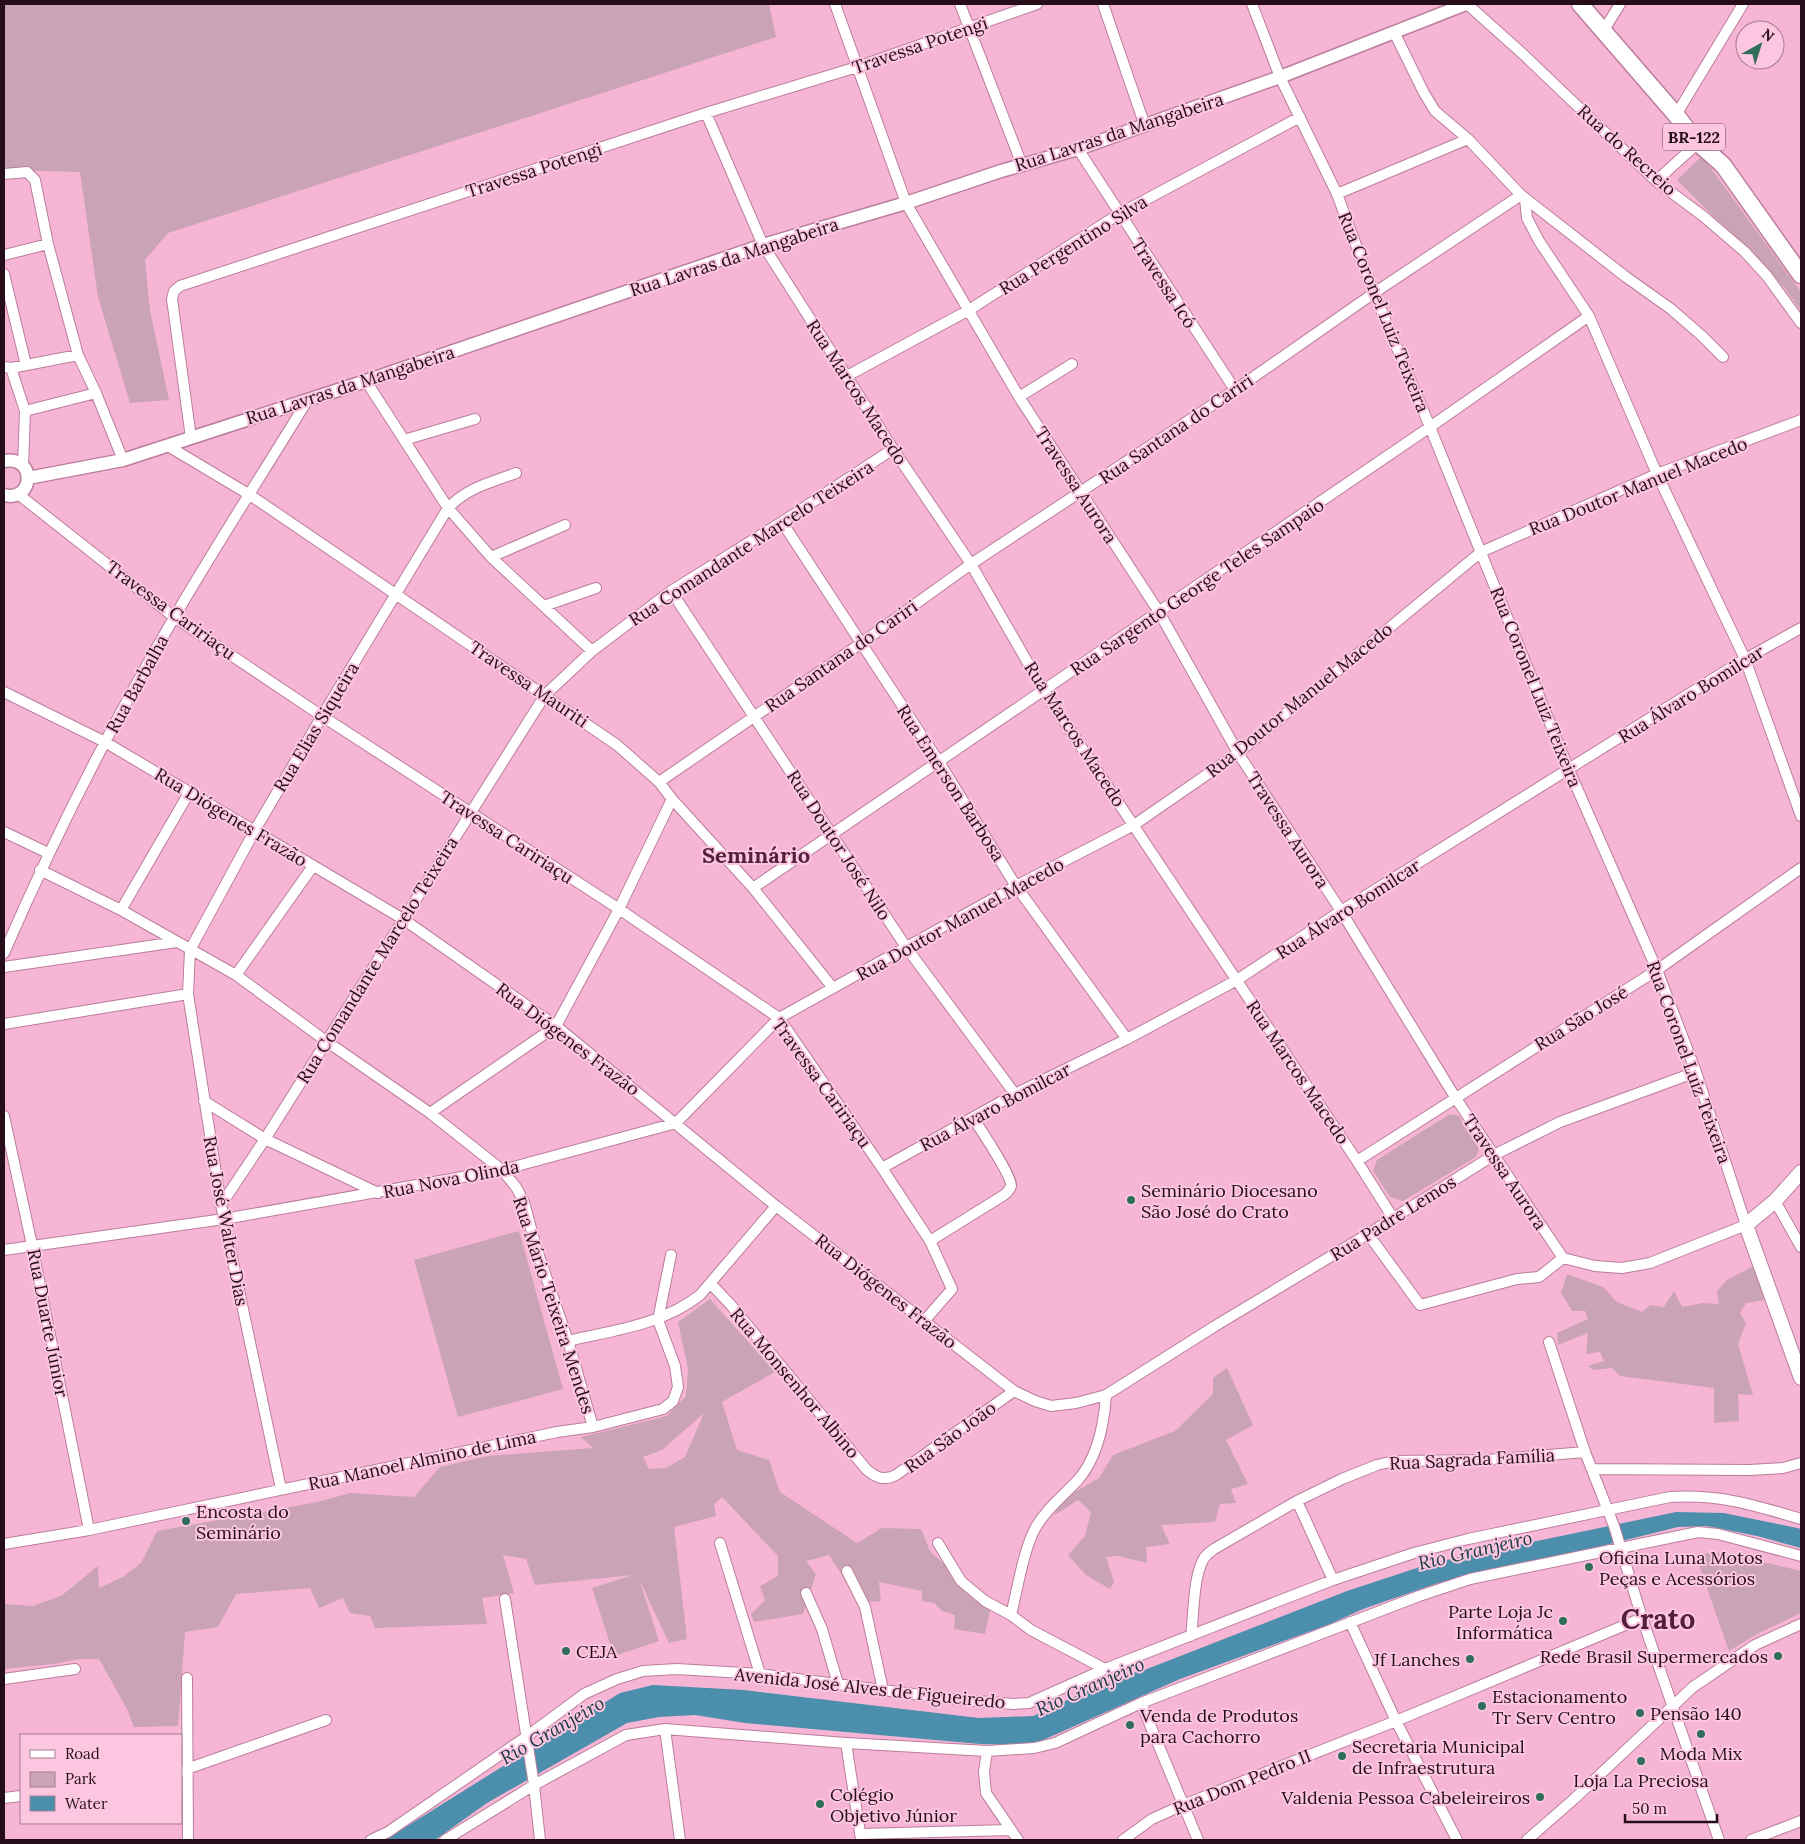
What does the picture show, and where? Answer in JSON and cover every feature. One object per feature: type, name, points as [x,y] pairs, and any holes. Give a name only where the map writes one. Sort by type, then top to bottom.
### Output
[{"type":"highway","name":"BR-122","points":[[1580,4],[1698,143],[1723,166],[1801,275]]},
{"type":"main road","points":[[1746,1225],[1775,1201],[1801,1172]]},
{"type":"main road","name":"Rua Coronel Luiz Teixeira","points":[[1746,1225],[1801,1378]]},
{"type":"street","name":"Travessa Aurora","points":[[835,4],[906,203],[1019,397],[1159,612],[1238,753],[1341,911],[1456,1097],[1563,1258]]},
{"type":"street","points":[[960,4],[1022,165]]},
{"type":"street","name":"Travessa Potengi","points":[[191,438],[172,299],[174,291],[180,286],[706,113],[857,67],[1037,4]]},
{"type":"street","points":[[1103,4],[1146,126]]},
{"type":"street","name":"Rua Coronel Luiz Teixeira","points":[[1252,4],[1280,77],[1337,194],[1374,293],[1569,770],[1657,970],[1696,1072],[1746,1225]]},
{"type":"street","name":"Rua Lavras da Mangabeira","points":[[4,460],[14,460],[26,472],[123,460],[168,446],[307,401],[763,245],[906,203],[1022,165],[1078,150],[1280,77],[1466,4]]},
{"type":"street","name":"Rua do Recreio","points":[[1466,4],[1524,55],[1656,181],[1703,216],[1745,252],[1766,276],[1801,323]]},
{"type":"street","points":[[1604,30],[1620,4]]},
{"type":"street","points":[[1676,115],[1743,4]]},
{"type":"street","points":[[1394,32],[1435,112],[1468,139],[1523,197],[1626,277],[1671,309],[1723,357]]},
{"type":"street","name":"Rua Marcos Macedo","points":[[706,113],[763,245],[893,449],[971,564],[1044,691],[1357,1161],[1392,1218]]},
{"type":"street","name":"Rua Pergentino Silva","points":[[847,376],[969,310],[1119,214],[1300,116]]},
{"type":"street","points":[[1337,194],[1468,139]]},
{"type":"street","points":[[1656,181],[1698,143]]},
{"type":"street","name":"Travessa Icó","points":[[1078,150],[1235,390]]},
{"type":"street","points":[[4,174],[20,171],[31,174],[35,180],[48,244],[78,355],[96,393],[123,460]]},
{"type":"street","points":[[1523,197],[1527,218],[1539,241],[1589,316],[1657,474],[1746,659],[1801,816]]},
{"type":"street","name":"Rua Santana do Cariri","points":[[659,782],[860,644],[971,564],[1235,390],[1374,293],[1523,197]]},
{"type":"street","points":[[4,255],[48,244]]},
{"type":"street","points":[[4,274],[26,365]]},
{"type":"street","name":"Rua Sargento George Teles Sampaio","points":[[752,888],[1044,691],[1589,316]]},
{"type":"street","points":[[4,495],[13,496],[26,488],[25,411],[7,367],[78,355]]},
{"type":"street","points":[[1019,397],[1072,364]]},
{"type":"street","points":[[366,381],[448,508],[491,557],[592,651]]},
{"type":"street","points":[[25,411],[96,393]]},
{"type":"street","name":"Rua Barbalha","points":[[4,953],[48,853],[105,742],[174,616],[307,401]]},
{"type":"street","points":[[404,440],[475,419]]},
{"type":"street","name":"Rua Doutor Manuel Macedo","points":[[676,1123],[779,1018],[1016,886],[1134,825],[1238,753],[1480,552],[1657,474],[1801,420]]},
{"type":"street","name":"Travessa Mauriti","points":[[168,446],[250,495],[617,745],[659,782],[752,888],[833,988]]},
{"type":"street","name":"Rua Comandante Marcelo Teixeira","points":[[221,1205],[469,813],[546,695],[592,651],[671,591],[782,522],[893,449]]},
{"type":"street","name":"Rua Elias Siqueira","points":[[190,950],[255,830],[448,508],[466,491],[516,473]]},
{"type":"street","name":"Travessa Caririaçu","points":[[18,494],[174,616],[469,813],[619,909],[779,1018],[930,1241],[952,1287],[951,1291],[924,1320]]},
{"type":"street","name":"Rua Emerson Barbosa","points":[[782,522],[860,644],[939,762],[1016,886],[1127,1039]]},
{"type":"street","points":[[491,557],[565,525]]},
{"type":"street","points":[[544,606],[596,588]]},
{"type":"street","name":"Rua Doutor José Nilo","points":[[671,591],[906,947],[1015,1094]]},
{"type":"street","name":"Rua Álvaro Bomilcar","points":[[882,1168],[1015,1094],[1127,1039],[1237,980],[1341,911],[1746,659],[1801,628]]},
{"type":"street","name":"Rua Diógenes Frazão","points":[[4,692],[105,742],[402,919],[556,1026],[776,1206],[1014,1391],[1051,1406],[1076,1403],[1106,1395]]},
{"type":"street","points":[[121,910],[190,791]]},
{"type":"street","points":[[430,1113],[556,1026],[619,909],[672,799]]},
{"type":"street","points":[[4,832],[48,853]]},
{"type":"street","points":[[236,976],[313,866]]},
{"type":"street","name":"Rua São José","points":[[1357,1161],[1657,970],[1801,868]]},
{"type":"street","name":"Rua Mário Teixeira Mendes","points":[[40,870],[121,910],[236,976],[430,1113],[502,1170],[520,1194],[568,1341],[593,1427]]},
{"type":"street","points":[[4,967],[177,942]]},
{"type":"street","name":"Rua José Walter Dias","points":[[190,950],[188,994],[221,1205],[281,1489]]},
{"type":"street","points":[[4,1024],[188,994]]},
{"type":"street","name":"Rua Padre Lemos","points":[[1106,1395],[1494,1155],[1560,1122],[1696,1072]]},
{"type":"street","points":[[204,1101],[264,1139],[378,1193]]},
{"type":"street","name":"Rua Duarte Júnior","points":[[4,1116],[89,1530]]},
{"type":"street","points":[[930,1241],[1004,1195],[1011,1188],[1010,1179],[973,1118]]},
{"type":"street","name":"Rua Nova Olinda","points":[[4,1250],[224,1219],[502,1170],[676,1123]]},
{"type":"street","points":[[1775,1201],[1801,1247]]},
{"type":"street","points":[[568,1341],[658,1320],[689,1304],[700,1295],[776,1206]]},
{"type":"street","points":[[1368,1234],[1420,1305],[1517,1279],[1538,1277],[1563,1258],[1595,1266],[1622,1268],[1650,1263],[1746,1225]]},
{"type":"street","points":[[658,1320],[671,1255]]},
{"type":"street","name":"Rua Monsenhor Albino","points":[[710,1283],[866,1469],[883,1479]]},
{"type":"street","name":"Rua Manoel Almino de Lima","points":[[4,1544],[89,1530],[557,1432],[593,1427],[663,1409],[673,1401],[678,1387],[678,1380],[675,1366],[658,1320]]},
{"type":"street","points":[[1549,1342],[1585,1452],[1621,1548],[1642,1618],[1720,1840]]},
{"type":"street","name":"Rua São João","points":[[883,1479],[902,1472],[1014,1391]]},
{"type":"street","points":[[1011,1616],[1028,1545],[1036,1527],[1047,1512],[1079,1479],[1092,1458],[1099,1441],[1105,1412],[1106,1395]]},
{"type":"street","name":"Rua Sagrada Família","points":[[1192,1636],[1197,1580],[1202,1561],[1206,1555],[1214,1548],[1297,1501],[1342,1478],[1394,1461],[1487,1460],[1585,1452]]},
{"type":"street","points":[[1592,1469],[1749,1470],[1783,1468],[1801,1463]]},
{"type":"street","name":"Avenida José Alves de Figueiredo","points":[[371,1840],[388,1832],[526,1737],[584,1694],[617,1679],[643,1671],[676,1669],[760,1674],[952,1699],[1013,1704],[1029,1703],[1105,1669],[1333,1580],[1414,1553],[1468,1539],[1670,1497],[1691,1496],[1730,1499],[1801,1519]]},
{"type":"street","points":[[1297,1501],[1333,1580]]},
{"type":"street","points":[[445,1840],[534,1785],[626,1736],[665,1730],[987,1751],[1034,1748],[1055,1743],[1141,1703],[1350,1622],[1470,1579],[1698,1532],[1718,1534],[1801,1556]]},
{"type":"street","points":[[720,1543],[760,1674]]},
{"type":"street","points":[[938,1544],[961,1581],[985,1601],[1031,1630],[1105,1669]]},
{"type":"street","points":[[847,1571],[865,1607],[883,1690]]},
{"type":"street","points":[[806,1594],[822,1629],[838,1684]]},
{"type":"street","points":[[506,1599],[534,1785],[540,1840]]},
{"type":"street","name":"Rua Dom Pedro II","points":[[1123,1840],[1152,1819],[1183,1804],[1396,1721],[1642,1618]]},
{"type":"street","points":[[1350,1622],[1396,1721],[1457,1840]]},
{"type":"street","points":[[1527,1840],[1693,1687],[1755,1645],[1801,1624]]},
{"type":"street","points":[[4,1679],[75,1669]]},
{"type":"street","points":[[187,1678],[184,1771],[188,1840]]},
{"type":"street","points":[[1141,1703],[1198,1840]]},
{"type":"street","points":[[184,1771],[326,1720]]},
{"type":"street","points":[[665,1730],[680,1840]]},
{"type":"street","points":[[846,1743],[860,1837],[1010,1830]]},
{"type":"street","points":[[987,1751],[984,1772],[986,1793],[1018,1840]]},
{"type":"street","points":[[4,1798],[20,1796]]},
{"type":"street","points":[[1751,1840],[1801,1820]]},
{"type":"green space","points":[[4,4],[769,4],[776,37],[168,233],[145,260],[150,311],[169,400],[130,403],[98,297],[80,172],[4,170]]},
{"type":"green space","points":[[1702,156],[1801,292],[1801,311],[1783,286],[1677,180]]},
{"type":"green space","points":[[1450,1114],[1459,1116],[1479,1149],[1476,1157],[1403,1201],[1390,1197],[1373,1171],[1377,1160]]},
{"type":"green space","points":[[519,1231],[563,1389],[458,1417],[414,1260]]},
{"type":"green space","points":[[1754,1266],[1766,1300],[1746,1303],[1740,1313],[1746,1323],[1738,1344],[1753,1395],[1738,1394],[1739,1421],[1714,1423],[1714,1388],[1620,1376],[1612,1368],[1594,1370],[1588,1366],[1604,1361],[1600,1352],[1586,1354],[1588,1333],[1558,1345],[1557,1333],[1588,1319],[1585,1311],[1572,1311],[1561,1293],[1567,1274],[1603,1287],[1617,1302],[1642,1312],[1650,1305],[1664,1307],[1674,1291],[1682,1307],[1703,1303],[1719,1304],[1717,1291],[1727,1280]]},
{"type":"green space","points":[[710,1299],[775,1372],[722,1402],[737,1450],[769,1460],[780,1492],[857,1543],[882,1528],[921,1529],[930,1551],[993,1611],[990,1611],[985,1634],[954,1629],[955,1615],[942,1611],[934,1603],[922,1601],[922,1591],[879,1582],[881,1601],[860,1603],[829,1555],[806,1561],[816,1574],[803,1614],[754,1622],[751,1614],[765,1600],[760,1586],[778,1576],[778,1556],[722,1497],[714,1504],[716,1516],[674,1527],[687,1639],[669,1643],[639,1579],[659,1641],[614,1656],[592,1588],[633,1575],[535,1585],[526,1559],[503,1555],[514,1593],[482,1598],[487,1624],[375,1628],[370,1616],[350,1613],[343,1598],[319,1608],[310,1588],[236,1594],[218,1627],[185,1632],[178,1726],[134,1727],[127,1709],[99,1659],[79,1659],[53,1664],[4,1669],[4,1604],[33,1606],[61,1596],[98,1566],[99,1588],[123,1577],[141,1563],[157,1531],[318,1502],[350,1493],[414,1497],[440,1467],[488,1456],[593,1448],[581,1437],[667,1416],[686,1396],[688,1369],[678,1322]],"holes":[[[704,1413],[685,1457],[666,1468],[649,1469],[643,1457],[662,1450]]]},
{"type":"green space","points":[[1227,1368],[1253,1425],[1226,1440],[1248,1484],[1231,1489],[1236,1503],[1220,1504],[1215,1522],[1161,1525],[1170,1544],[1146,1547],[1147,1563],[1118,1556],[1106,1557],[1114,1582],[1110,1589],[1086,1575],[1068,1555],[1085,1536],[1091,1512],[1078,1500],[1055,1515],[1056,1503],[1099,1478],[1113,1455],[1175,1431],[1213,1394],[1213,1378]]},
{"type":"green space","points":[[1724,1553],[1801,1571],[1801,1613],[1757,1634],[1729,1651],[1695,1554]]},
{"type":"water","points":[[1676,1512],[1724,1513],[1801,1529],[1801,1548],[1757,1536],[1707,1526],[1678,1527],[1529,1564],[1478,1572],[1438,1583],[1363,1609],[1330,1624],[1180,1679],[1041,1741],[1021,1745],[980,1744],[745,1723],[695,1715],[659,1717],[627,1723],[487,1803],[435,1840],[385,1840],[620,1693],[653,1685],[744,1690],[979,1718],[1033,1716],[1115,1678],[1147,1669],[1347,1591],[1432,1563]]},
{"type":"place","name":"Seminário Diocesano São José do Crato","points":[[1131,1200]]},
{"type":"place","name":"Encosta do Seminário","points":[[186,1521]]},
{"type":"place","name":"Oficina Luna Motos Peças e Acessórios","points":[[1589,1567]]},
{"type":"place","name":"Parte Loja Jc Informática","points":[[1563,1621]]},
{"type":"place","name":"CEJA","points":[[566,1651]]},
{"type":"place","name":"Rede Brasil Supermercados","points":[[1778,1656]]},
{"type":"place","name":"Jf Lanches","points":[[1470,1659]]},
{"type":"place","name":"Estacionamento Tr Serv Centro","points":[[1482,1706]]},
{"type":"place","name":"Pensão 140","points":[[1640,1713]]},
{"type":"place","name":"Venda de Produtos para Cachorro","points":[[1130,1725]]},
{"type":"place","name":"Moda Mix","points":[[1701,1734]]},
{"type":"place","name":"Secretaria Municipal de Infraestrutura","points":[[1342,1756]]},
{"type":"place","name":"Loja La Preciosa","points":[[1641,1761]]},
{"type":"place","name":"Valdenia Pessoa Cabeleireiros","points":[[1540,1797]]},
{"type":"place","name":"Colégio Objetivo Júnior","points":[[820,1804]]},
{"type":"district","name":"Seminário","points":[[756,855]]},
{"type":"district","name":"Crato","points":[[1658,1619]]},
{"type":"water label","name":"Rio Granjeiro","points":[[1475,1550]]},
{"type":"water label","name":"Rio Granjeiro","points":[[1090,1686]]},
{"type":"water label","name":"Rio Granjeiro","points":[[552,1730]]}]
